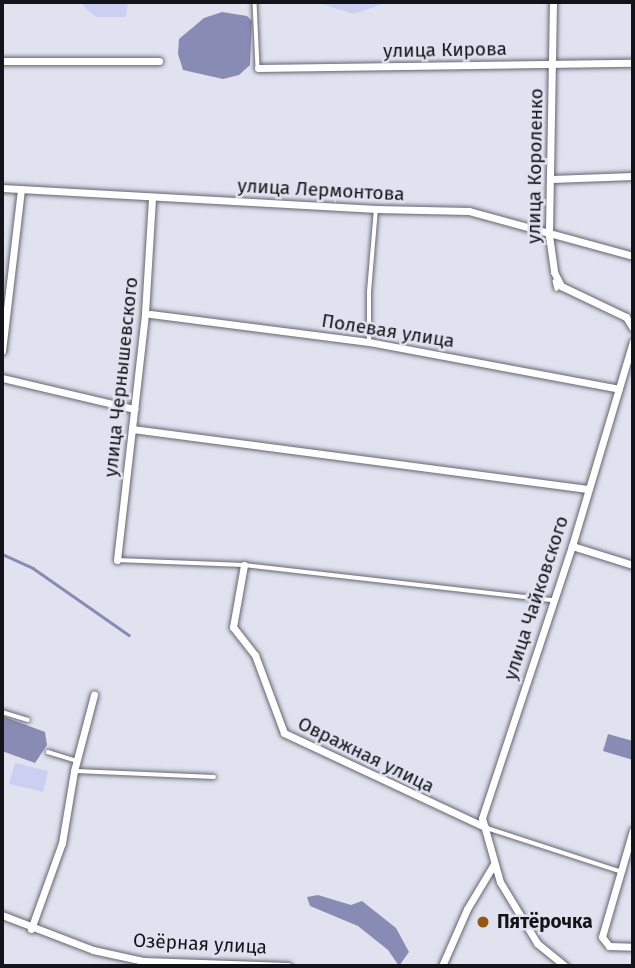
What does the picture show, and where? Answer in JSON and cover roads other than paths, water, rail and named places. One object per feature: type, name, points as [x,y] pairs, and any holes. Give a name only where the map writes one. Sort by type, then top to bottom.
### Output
[{"type":"street","name":"улица Короленко","points":[[553,2],[549,235],[554,272]]},
{"type":"street","points":[[2,61],[159,61]]},
{"type":"street","name":"улица Кирова","points":[[258,68],[633,63]]},
{"type":"street","points":[[551,179],[633,176]]},
{"type":"street","name":"улица Лермонтова","points":[[2,188],[376,209],[469,211],[549,235],[598,244],[633,256]]},
{"type":"street","points":[[2,351],[21,189]]},
{"type":"street","name":"улица Чернышевского","points":[[117,560],[148,313],[152,197]]},
{"type":"street","points":[[554,272],[561,286],[626,317],[633,328]]},
{"type":"street","name":"Полевая улица","points":[[148,313],[369,342],[619,389]]},
{"type":"street","name":"улица Чайковского","points":[[565,966],[537,943],[500,882],[482,818],[572,546],[586,489],[633,342]]},
{"type":"street","points":[[2,377],[134,409]]},
{"type":"street","points":[[132,429],[586,489]]},
{"type":"street","points":[[572,546],[633,565]]},
{"type":"street","name":"Овражная улица","points":[[244,565],[233,626],[255,655],[284,733],[485,827]]},
{"type":"street","points":[[31,929],[62,843],[74,771],[94,695]]},
{"type":"street","points":[[633,830],[602,937],[609,946],[633,947]]},
{"type":"street","points":[[442,966],[467,909],[494,864]]},
{"type":"street","name":"Озёрная улица","points":[[2,915],[31,929],[142,963],[283,965]]},
{"type":"lane","points":[[255,2],[258,68]]},
{"type":"lane","points":[[369,342],[369,292],[376,209]]},
{"type":"lane","points":[[554,272],[557,289]]},
{"type":"lane","points":[[117,560],[244,565],[553,600]]},
{"type":"lane","points":[[2,712],[28,720]]},
{"type":"lane","points":[[48,752],[78,761]]},
{"type":"lane","points":[[74,771],[214,777]]},
{"type":"lane","points":[[485,827],[621,872]]},
{"type":"waterway","points":[[2,554],[33,568],[129,635]]},
{"type":"place","name":"Пятёрочка","points":[[483,922]]}]
